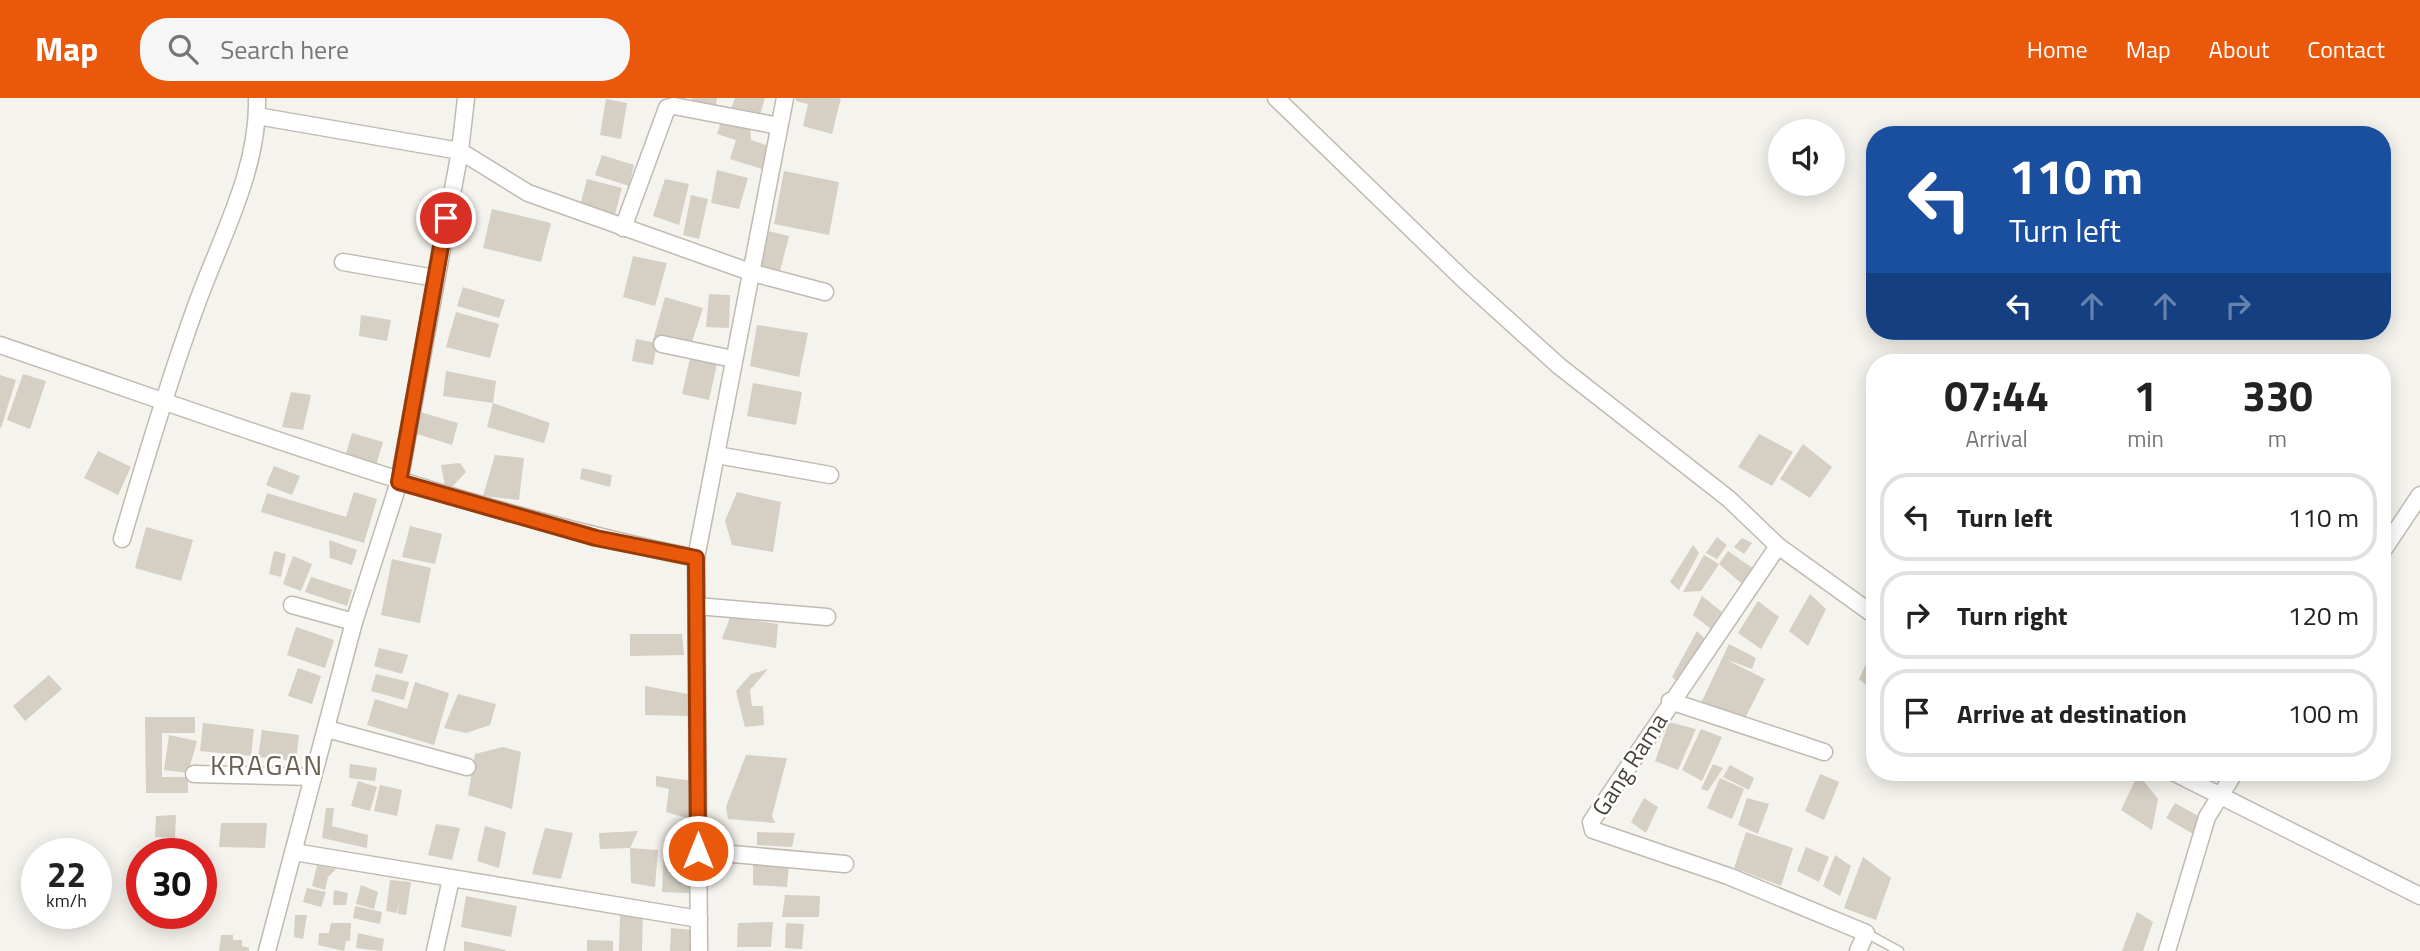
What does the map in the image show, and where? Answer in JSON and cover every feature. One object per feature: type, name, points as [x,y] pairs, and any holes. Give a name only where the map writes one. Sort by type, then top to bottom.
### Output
[{"type":"street","points":[[122,539],[162,400],[243,185],[257,116],[257,98]]},
{"type":"street","points":[[267,951],[354,622],[399,482],[460,151],[466,98]]},
{"type":"street","points":[[699,951],[696,558],[785,98]]},
{"type":"street","points":[[1276,98],[1464,280],[1559,366],[1729,499],[1778,546],[1866,609]]},
{"type":"street","points":[[623,228],[667,107],[674,106],[779,126]]},
{"type":"street","points":[[257,116],[460,151],[528,193],[753,273],[825,292]]},
{"type":"street","points":[[343,262],[435,278]]},
{"type":"street","points":[[662,344],[733,359]]},
{"type":"street","points":[[0,345],[399,482],[596,538],[696,558]]},
{"type":"street","points":[[717,455],[830,475]]},
{"type":"street","points":[[2391,538],[2420,495]]},
{"type":"street","name":"Gang Rama","points":[[1778,546],[1670,701],[1591,822],[1593,830],[1728,876],[1867,933]]},
{"type":"street","points":[[292,605],[354,622]]},
{"type":"street","points":[[697,606],[827,617]]},
{"type":"street","points":[[1670,701],[1824,752]]},
{"type":"street","points":[[327,729],[467,767]]},
{"type":"street","points":[[194,775],[313,777]]},
{"type":"street","points":[[2191,781],[2420,896]]},
{"type":"street","points":[[2167,951],[2204,826],[2229,781]]},
{"type":"street","points":[[698,851],[845,864]]},
{"type":"street","points":[[294,852],[699,919]]},
{"type":"street","points":[[435,951],[451,879]]},
{"type":"street","points":[[1858,951],[1867,933]]},
{"type":"lane","points":[[1867,933],[1899,951]]},
{"type":"building","points":[[692,98],[717,98],[715,109],[691,103]]},
{"type":"building","points":[[735,98],[765,98],[759,118],[731,109]]},
{"type":"building","points":[[796,98],[841,98],[832,134],[803,126],[808,104],[796,101]]},
{"type":"building","points":[[606,99],[627,103],[621,139],[600,135]]},
{"type":"building","points":[[722,119],[750,127],[751,140],[769,146],[762,169],[730,159],[736,140],[717,134]]},
{"type":"building","points":[[602,155],[634,165],[629,186],[595,175]]},
{"type":"building","points":[[717,170],[748,178],[739,209],[711,203]]},
{"type":"building","points":[[784,171],[839,182],[829,235],[774,224]]},
{"type":"building","points":[[587,179],[622,188],[615,214],[580,205]]},
{"type":"building","points":[[665,179],[689,184],[679,225],[653,216]]},
{"type":"building","points":[[691,195],[708,199],[699,239],[683,235]]},
{"type":"building","points":[[492,209],[551,223],[541,262],[483,248]]},
{"type":"building","points":[[768,231],[789,236],[780,271],[759,265]]},
{"type":"building","points":[[633,256],[667,263],[655,306],[623,297]]},
{"type":"building","points":[[463,287],[505,300],[499,318],[457,306]]},
{"type":"building","points":[[709,294],[730,295],[729,328],[706,327]]},
{"type":"building","points":[[665,297],[703,308],[691,345],[653,340]]},
{"type":"building","points":[[456,312],[499,324],[490,358],[446,347]]},
{"type":"building","points":[[361,315],[391,320],[387,341],[359,336]]},
{"type":"building","points":[[757,325],[808,333],[799,377],[750,366]]},
{"type":"building","points":[[636,339],[657,343],[653,365],[632,361]]},
{"type":"building","points":[[690,358],[717,364],[709,400],[682,394]]},
{"type":"building","points":[[446,371],[496,381],[493,403],[443,396]]},
{"type":"building","points":[[23,374],[46,381],[30,429],[7,420]]},
{"type":"building","points":[[0,375],[16,380],[1,428],[0,428]]},
{"type":"building","points":[[753,383],[802,392],[796,425],[747,416]]},
{"type":"building","points":[[291,392],[311,395],[303,430],[282,427]]},
{"type":"building","points":[[493,403],[550,423],[544,443],[487,427]]},
{"type":"building","points":[[420,412],[458,423],[452,445],[414,433]]},
{"type":"building","points":[[352,433],[383,442],[375,469],[344,460]]},
{"type":"building","points":[[1759,434],[1793,452],[1772,486],[1738,467]]},
{"type":"building","points":[[1803,444],[1832,467],[1810,498],[1780,479]]},
{"type":"building","points":[[98,451],[131,467],[118,495],[84,478]]},
{"type":"building","points":[[495,455],[524,458],[519,500],[483,496]]},
{"type":"building","points":[[460,463],[466,472],[451,488],[445,486],[441,465]]},
{"type":"building","points":[[274,466],[300,476],[292,495],[266,485]]},
{"type":"building","points":[[582,468],[612,475],[610,487],[580,479]]},
{"type":"building","points":[[354,492],[377,499],[364,543],[261,512],[267,493],[346,517]]},
{"type":"building","points":[[737,492],[781,502],[773,552],[732,545],[725,521]]},
{"type":"building","points":[[410,526],[442,534],[435,564],[402,557]]},
{"type":"building","points":[[146,527],[193,540],[181,581],[135,568]]},
{"type":"building","points":[[1717,537],[1727,545],[1717,559],[1706,553]]},
{"type":"building","points":[[1742,538],[1752,543],[1744,554],[1734,547]]},
{"type":"building","points":[[329,540],[357,550],[352,565],[330,558]]},
{"type":"building","points":[[1693,545],[1699,553],[1679,590],[1670,582]]},
{"type":"building","points":[[274,551],[286,554],[281,577],[269,574]]},
{"type":"building","points":[[1728,551],[1754,569],[1741,583],[1719,564]]},
{"type":"building","points":[[1704,555],[1719,564],[1701,591],[1683,592]]},
{"type":"building","points":[[293,556],[312,564],[301,591],[283,584]]},
{"type":"building","points":[[392,559],[431,568],[420,623],[381,615]]},
{"type":"building","points":[[311,577],[352,590],[347,606],[305,592]]},
{"type":"building","points":[[1810,594],[1826,609],[1808,646],[1789,631]]},
{"type":"building","points":[[1702,596],[1722,612],[1711,629],[1693,615]]},
{"type":"building","points":[[1758,601],[1779,617],[1761,649],[1738,633]]},
{"type":"building","points":[[730,617],[778,624],[776,648],[722,639]]},
{"type":"building","points":[[296,627],[334,640],[325,668],[287,655]]},
{"type":"building","points":[[1697,631],[1708,642],[1678,682],[1672,677]]},
{"type":"building","points":[[630,634],[682,634],[684,655],[630,656]]},
{"type":"building","points":[[1729,644],[1756,658],[1752,669],[1725,659],[1765,679],[1744,720],[1701,703]]},
{"type":"building","points":[[379,648],[408,655],[402,674],[374,666]]},
{"type":"building","points":[[1866,664],[1866,685],[1859,679]]},
{"type":"building","points":[[298,668],[321,676],[312,704],[288,696]]},
{"type":"building","points":[[768,669],[750,690],[752,706],[763,706],[764,725],[745,727],[736,691],[751,674]]},
{"type":"building","points":[[376,674],[409,682],[404,700],[371,691]]},
{"type":"building","points":[[49,675],[62,689],[25,721],[13,706]]},
{"type":"building","points":[[415,682],[449,693],[434,745],[367,725],[375,699],[407,709]]},
{"type":"building","points":[[645,686],[688,694],[690,716],[645,715]]},
{"type":"building","points":[[458,694],[496,704],[490,725],[466,733],[444,728]]},
{"type":"building","points":[[145,717],[195,717],[195,733],[162,733],[162,777],[188,777],[188,793],[146,793]]},
{"type":"building","points":[[1669,722],[1696,729],[1678,770],[1655,761]]},
{"type":"building","points":[[203,723],[254,729],[251,756],[200,751]]},
{"type":"building","points":[[1701,729],[1722,737],[1702,781],[1682,770]]},
{"type":"building","points":[[262,730],[299,735],[296,761],[258,757]]},
{"type":"building","points":[[169,735],[197,741],[188,773],[164,770]]},
{"type":"building","points":[[503,747],[521,752],[512,809],[468,795],[475,754]]},
{"type":"building","points":[[746,755],[787,758],[772,816],[775,823],[728,819],[726,807]]},
{"type":"building","points":[[350,764],[377,768],[375,781],[349,778]]},
{"type":"building","points":[[1713,764],[1723,768],[1708,791],[1701,789]]},
{"type":"building","points":[[1730,765],[1754,778],[1749,790],[1723,777]]},
{"type":"building","points":[[1820,774],[1839,782],[1824,820],[1805,811]]},
{"type":"building","points":[[656,776],[693,781],[694,820],[666,812],[669,789],[656,786]]},
{"type":"building","points":[[1720,778],[1744,789],[1732,819],[1707,808]]},
{"type":"building","points":[[358,781],[377,787],[370,811],[351,806]]},
{"type":"building","points":[[2135,781],[2144,781],[2158,799],[2152,830],[2121,810]]},
{"type":"building","points":[[380,785],[402,790],[397,816],[374,811]]},
{"type":"building","points":[[1644,798],[1658,807],[1646,833],[1631,822]]},
{"type":"building","points":[[1747,798],[1769,804],[1758,834],[1738,825]]},
{"type":"building","points":[[2175,803],[2200,817],[2193,834],[2166,818]]},
{"type":"building","points":[[326,808],[334,808],[332,826],[368,835],[367,848],[322,838]]},
{"type":"building","points":[[176,815],[175,838],[155,837],[156,816]]},
{"type":"building","points":[[221,823],[267,823],[265,848],[219,847]]},
{"type":"building","points":[[436,824],[460,828],[452,860],[428,855]]},
{"type":"building","points":[[485,826],[506,832],[499,868],[477,861]]},
{"type":"building","points":[[545,828],[573,833],[561,879],[532,874]]},
{"type":"building","points":[[638,831],[630,848],[600,849],[599,833]]},
{"type":"building","points":[[757,832],[795,833],[792,847],[757,845]]},
{"type":"building","points":[[1746,832],[1793,848],[1781,886],[1734,868]]},
{"type":"building","points":[[692,846],[689,893],[662,892],[664,847]]},
{"type":"building","points":[[1806,847],[1829,857],[1819,882],[1797,871]]},
{"type":"building","points":[[630,848],[658,850],[655,887],[631,883]]},
{"type":"building","points":[[1835,855],[1851,866],[1840,896],[1823,886]]},
{"type":"building","points":[[1863,857],[1891,878],[1876,920],[1844,908]]},
{"type":"building","points":[[753,863],[789,865],[787,887],[753,885]]},
{"type":"building","points":[[317,865],[336,869],[328,877],[325,890],[312,886]]},
{"type":"building","points":[[390,880],[411,882],[406,915],[398,914],[399,900],[397,913],[386,911]]},
{"type":"building","points":[[361,885],[378,892],[374,909],[356,904]]},
{"type":"building","points":[[307,888],[326,892],[321,907],[303,902]]},
{"type":"building","points":[[334,890],[348,893],[346,905],[333,905]]},
{"type":"building","points":[[785,895],[820,896],[819,917],[782,917]]},
{"type":"building","points":[[466,896],[517,906],[511,937],[461,927]]},
{"type":"building","points":[[355,906],[382,912],[380,924],[353,918]]},
{"type":"building","points":[[643,910],[642,951],[619,951],[620,914]]},
{"type":"building","points":[[2137,912],[2153,922],[2143,951],[2122,951]]},
{"type":"building","points":[[295,915],[307,915],[303,939],[294,937]]},
{"type":"building","points":[[773,922],[771,947],[737,947],[738,923]]},
{"type":"building","points":[[331,923],[351,923],[350,941],[346,941],[344,951],[318,945],[319,933],[329,933]]},
{"type":"building","points":[[786,923],[804,924],[802,949],[785,948]]},
{"type":"building","points":[[671,928],[693,930],[693,951],[670,951]]},
{"type":"building","points":[[358,933],[384,939],[382,951],[356,948]]},
{"type":"building","points":[[221,935],[233,935],[233,940],[242,940],[242,946],[249,948],[249,951],[219,951]]},
{"type":"building","points":[[587,940],[613,941],[613,951],[587,951]]},
{"type":"building","points":[[464,941],[506,950],[464,951]]},
{"type":"district","name":"KRAGAN","points":[[267,764]]},
{"type":"route","points":[[446,218],[399,482],[596,538],[696,558],[698,851]]}]
